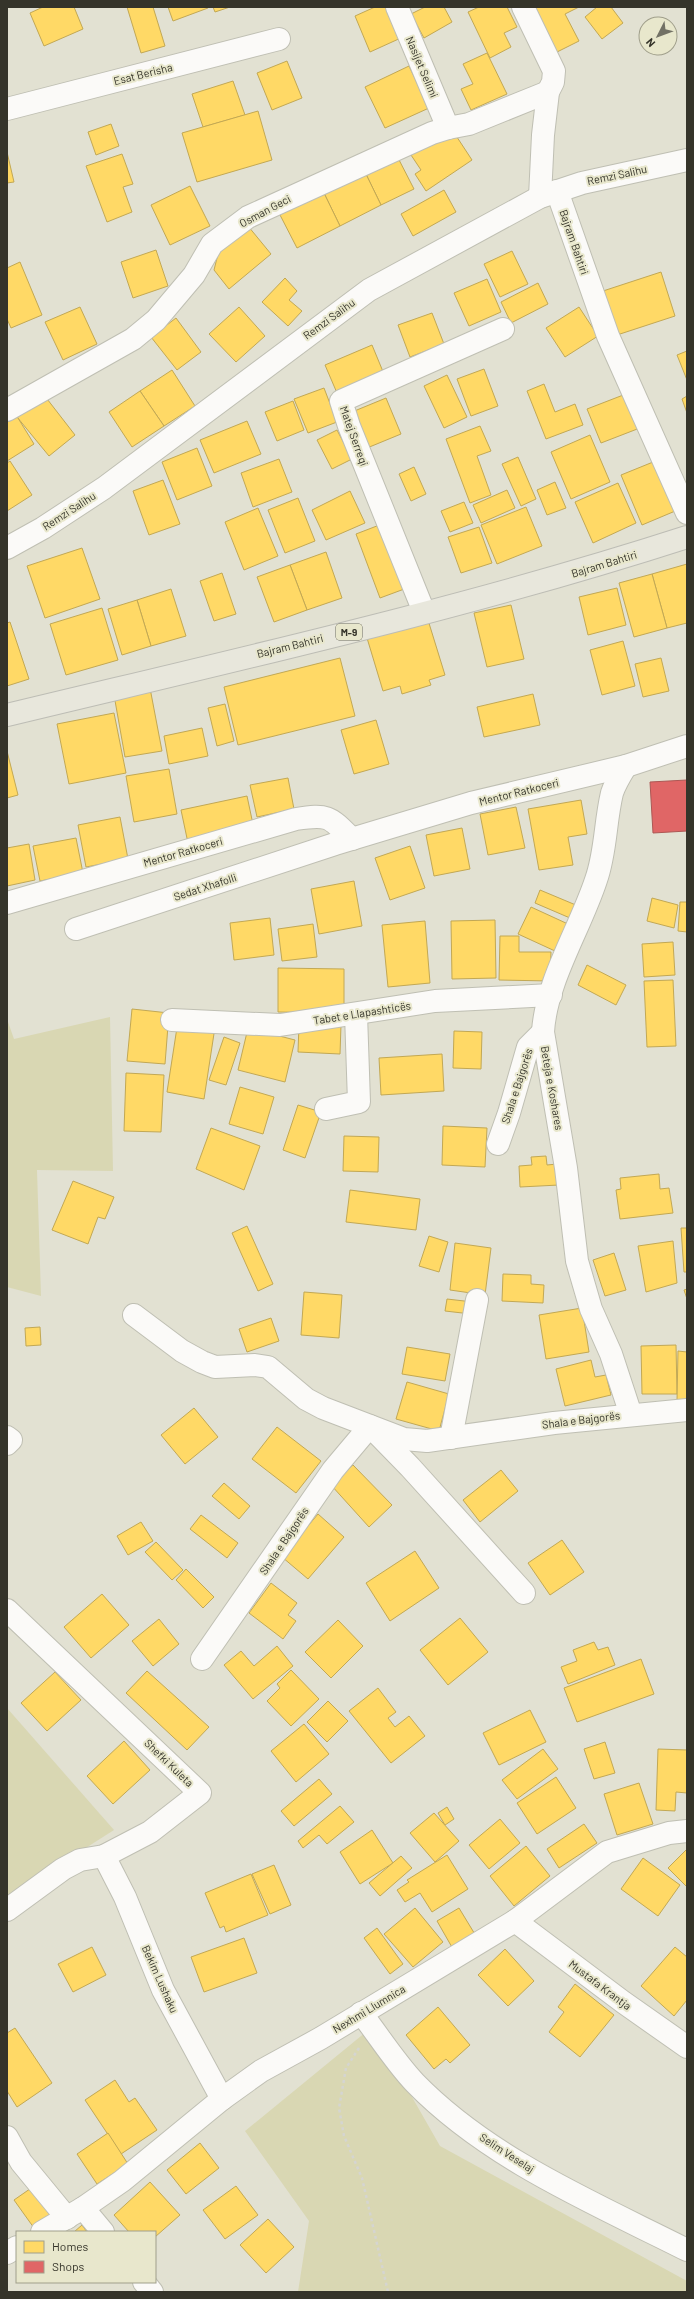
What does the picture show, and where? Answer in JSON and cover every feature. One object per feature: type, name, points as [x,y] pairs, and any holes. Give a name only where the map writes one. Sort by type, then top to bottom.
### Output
[{"type":"main road","name":"Bajram Bahtiri","points":[[7,715],[424,612],[583,571],[687,537]]},
{"type":"street","name":"Nasijet Selimi","points":[[397,7],[448,128]]},
{"type":"street","points":[[523,7],[554,70],[553,82],[548,92],[542,135],[548,194]]},
{"type":"street","name":"Esat Berisha","points":[[7,109],[279,39]]},
{"type":"street","name":"Osman Geci","points":[[7,410],[133,339],[156,320],[194,275],[212,244],[248,217],[448,128],[469,124],[548,92]]},
{"type":"street","name":"Remzi Salihu","points":[[7,548],[43,528],[104,488],[369,290],[548,194],[582,183],[687,160]]},
{"type":"street","name":"Bajram Bahtiri","points":[[548,194],[608,336],[687,513]]},
{"type":"street","name":"Matej Serreqi","points":[[424,612],[349,426],[341,401],[503,329]]},
{"type":"street","name":"Mentor Ratkoceri","points":[[7,903],[296,819],[321,815],[338,824],[343,842],[471,803],[626,766],[687,746]]},
{"type":"street","name":"Beteja e Koshares","points":[[626,766],[612,792],[606,841],[597,880],[551,995],[544,1015],[543,1032],[566,1168],[577,1261],[591,1309],[611,1354],[631,1414]]},
{"type":"street","name":"Sedat Xhafolli","points":[[76,929],[343,842]]},
{"type":"street","name":"Tabet e Llapashticës","points":[[172,1020],[280,1025],[435,1001],[551,995]]},
{"type":"street","points":[[326,1109],[359,1102],[356,1014]]},
{"type":"street","name":"Shala e Bajgorës","points":[[498,1144],[509,1113],[528,1047],[543,1032]]},
{"type":"street","points":[[451,1438],[477,1300]]},
{"type":"street","name":"Shala e Bajgorës","points":[[134,1315],[182,1351],[202,1362],[215,1367],[255,1365],[268,1367],[306,1399],[404,1439],[427,1441],[631,1414],[687,1410]]},
{"type":"street","name":"Shala e Bajgorës","points":[[370,1426],[410,1467],[524,1593]]},
{"type":"street","name":"Shala e Bajgorës","points":[[202,1659],[333,1470],[370,1426]]},
{"type":"street","name":"Shefki Kuleta","points":[[7,1610],[200,1793],[150,1832],[104,1856],[80,1860],[63,1869],[7,1910]]},
{"type":"street","name":"Nexhmi Llumnica","points":[[44,2231],[75,2213],[122,2181],[222,2099],[261,2071],[367,2020],[515,1921],[607,1852],[669,1833],[687,1831]]},
{"type":"street","name":"Bekim Lushaku","points":[[104,1856],[125,1897],[163,1990],[222,2099]]},
{"type":"street","name":"Mustafa Krantja","points":[[515,1921],[623,2002],[687,2047]]},
{"type":"street","name":"Selim Veselaj","points":[[367,2020],[415,2083],[480,2136],[521,2165],[687,2250]]},
{"type":"street","points":[[7,2137],[21,2162],[75,2213],[102,2231]]},
{"type":"street","points":[[7,2253],[16,2248]]},
{"type":"street","points":[[145,2283],[152,2292]]},
{"type":"path","points":[[367,2020],[346,2068],[339,2108],[344,2136],[362,2178],[388,2292]]},
{"type":"shaded area","points":[[110,1017],[113,1171],[37,1170],[41,1296],[7,1287],[7,1019],[14,1039]]},
{"type":"shaded area","points":[[7,1708],[114,1830],[7,1898]]},
{"type":"shaded area","points":[[372,2027],[440,2146],[687,2281],[687,2292],[298,2292],[309,2221],[245,2131]]},
{"type":"building: Homes","points":[[43,7],[74,7],[83,29],[44,46],[30,13]]},
{"type":"building: Homes","points":[[127,7],[153,7],[165,46],[141,53]]},
{"type":"building: Homes","points":[[168,7],[208,7],[208,8],[173,21]]},
{"type":"building: Homes","points":[[213,7],[230,7],[215,12]]},
{"type":"building: Homes","points":[[375,7],[390,7],[403,37],[370,52],[355,16]]},
{"type":"building: Homes","points":[[425,7],[444,7],[452,22],[424,38],[411,14]]},
{"type":"building: Homes","points":[[479,7],[507,7],[517,27],[504,33],[511,47],[490,58],[468,12]]},
{"type":"building: Homes","points":[[535,7],[579,7],[565,14],[579,41],[557,52]]},
{"type":"building: Homes","points":[[597,7],[611,7],[623,23],[602,39],[585,17]]},
{"type":"building: Homes","points":[[487,53],[507,94],[471,110],[461,89],[473,84],[463,64]]},
{"type":"building: Homes","points":[[287,61],[302,98],[272,110],[257,73]]},
{"type":"building: Homes","points":[[409,66],[429,108],[385,128],[365,87]]},
{"type":"building: Homes","points":[[233,81],[245,115],[203,127],[192,94]]},
{"type":"building: Homes","points":[[258,111],[272,160],[197,182],[182,133]]},
{"type":"building: Homes","points":[[111,124],[119,146],[96,155],[88,132]]},
{"type":"building: Homes","points":[[451,128],[472,160],[426,191],[415,174],[421,170],[411,155]]},
{"type":"building: Homes","points":[[7,152],[14,182],[7,183]]},
{"type":"building: Homes","points":[[122,154],[133,184],[123,187],[132,212],[107,222],[86,166]]},
{"type":"building: Homes","points":[[396,154],[414,189],[381,205],[364,170]]},
{"type":"building: Homes","points":[[364,170],[381,205],[340,226],[323,191]]},
{"type":"building: Homes","points":[[190,186],[210,226],[170,245],[151,205]]},
{"type":"building: Homes","points":[[444,190],[456,212],[413,236],[401,214]]},
{"type":"building: Homes","points":[[323,191],[340,226],[297,248],[279,213]]},
{"type":"building: Homes","points":[[248,226],[271,254],[229,289],[214,270],[219,250]]},
{"type":"building: Homes","points":[[156,250],[168,286],[133,298],[121,262]]},
{"type":"building: Homes","points":[[512,251],[528,284],[500,297],[484,264]]},
{"type":"building: Homes","points":[[20,262],[42,315],[11,328],[7,319],[7,268]]},
{"type":"building: Homes","points":[[661,272],[675,316],[617,335],[603,291]]},
{"type":"building: Homes","points":[[285,278],[297,291],[289,300],[302,311],[288,326],[262,302]]},
{"type":"building: Homes","points":[[487,279],[501,312],[469,326],[454,293]]},
{"type":"building: Homes","points":[[538,283],[548,304],[511,323],[501,302]]},
{"type":"building: Homes","points":[[80,307],[97,344],[63,360],[45,322]]},
{"type":"building: Homes","points":[[239,307],[265,336],[236,362],[209,334]]},
{"type":"building: Homes","points":[[579,307],[598,336],[565,357],[546,328]]},
{"type":"building: Homes","points":[[432,313],[444,344],[410,357],[398,325]]},
{"type":"building: Homes","points":[[176,318],[201,352],[177,370],[151,337]]},
{"type":"building: Homes","points":[[372,345],[384,374],[337,393],[325,365]]},
{"type":"building: Homes","points":[[687,351],[687,380],[677,355]]},
{"type":"building: Homes","points":[[484,369],[498,406],[471,416],[457,379]]},
{"type":"building: Homes","points":[[172,370],[195,406],[164,426],[140,391]]},
{"type":"building: Homes","points":[[447,375],[467,417],[444,428],[424,386]]},
{"type":"building: Homes","points":[[544,384],[555,412],[575,404],[583,425],[546,439],[527,391]]},
{"type":"building: Homes","points":[[324,388],[337,422],[308,433],[294,399]]},
{"type":"building: Homes","points":[[140,391],[164,426],[132,447],[109,412]]},
{"type":"building: Homes","points":[[631,392],[645,426],[601,443],[587,409]]},
{"type":"building: Homes","points":[[44,395],[75,435],[49,456],[17,417]]},
{"type":"building: Homes","points":[[687,396],[687,413],[682,399]]},
{"type":"building: Homes","points":[[386,398],[401,434],[367,448],[352,412]]},
{"type":"building: Homes","points":[[293,401],[304,430],[277,441],[265,412]]},
{"type":"building: Homes","points":[[13,410],[34,444],[7,461],[7,413]]},
{"type":"building: Homes","points":[[247,421],[261,454],[214,473],[200,440]]},
{"type":"building: Homes","points":[[480,426],[491,451],[477,456],[491,495],[470,503],[446,439]]},
{"type":"building: Homes","points":[[337,430],[352,459],[332,469],[317,440]]},
{"type":"building: Homes","points":[[590,435],[610,482],[571,499],[551,452]]},
{"type":"building: Homes","points":[[197,448],[212,486],[177,500],[162,462]]},
{"type":"building: Homes","points":[[518,457],[536,499],[521,506],[502,464]]},
{"type":"building: Homes","points":[[279,459],[292,492],[253,507],[241,473]]},
{"type":"building: Homes","points":[[658,460],[680,509],[642,525],[621,475]]},
{"type":"building: Homes","points":[[10,461],[32,495],[7,511],[7,463]]},
{"type":"building: Homes","points":[[414,467],[426,494],[411,501],[399,474]]},
{"type":"building: Homes","points":[[163,480],[180,524],[149,535],[133,491]]},
{"type":"building: Homes","points":[[555,482],[566,508],[547,515],[537,490]]},
{"type":"building: Homes","points":[[618,483],[636,523],[593,543],[575,502]]},
{"type":"building: Homes","points":[[507,490],[515,508],[481,523],[473,505]]},
{"type":"building: Homes","points":[[350,491],[365,523],[326,540],[312,510]]},
{"type":"building: Homes","points":[[298,498],[315,541],[285,553],[268,510]]},
{"type":"building: Homes","points":[[464,502],[473,523],[450,532],[441,511]]},
{"type":"building: Homes","points":[[526,507],[542,546],[497,564],[481,525]]},
{"type":"building: Homes","points":[[258,508],[278,556],[244,570],[225,522]]},
{"type":"building: Homes","points":[[382,524],[407,588],[380,598],[356,534]]},
{"type":"building: Homes","points":[[479,527],[492,563],[461,573],[448,537]]},
{"type":"building: Homes","points":[[82,548],[100,599],[45,618],[27,566]]},
{"type":"building: Homes","points":[[326,552],[342,598],[307,610],[290,565]]},
{"type":"building: Homes","points":[[687,564],[687,623],[667,628],[652,574]]},
{"type":"building: Homes","points":[[290,565],[307,610],[274,622],[257,577]]},
{"type":"building: Homes","points":[[222,573],[236,614],[214,621],[200,581]]},
{"type":"building: Homes","points":[[652,574],[667,628],[634,637],[619,583]]},
{"type":"building: Homes","points":[[617,588],[626,625],[588,635],[579,597]]},
{"type":"building: Homes","points":[[171,589],[186,636],[151,646],[137,600]]},
{"type":"building: Homes","points":[[137,600],[151,646],[122,655],[108,609]]},
{"type":"building: Homes","points":[[511,605],[524,659],[487,667],[474,613]]},
{"type":"building: Homes","points":[[102,608],[118,660],[66,675],[50,624]]},
{"type":"building: Homes","points":[[428,620],[445,675],[429,680],[431,685],[402,694],[400,686],[383,691],[367,638]]},
{"type":"building: Homes","points":[[10,622],[29,679],[7,686],[7,623]]},
{"type":"building: Homes","points":[[623,641],[635,686],[602,695],[590,650]]},
{"type":"building: Homes","points":[[340,658],[355,716],[238,745],[224,687]]},
{"type":"building: Homes","points":[[661,658],[669,691],[643,697],[635,664]]},
{"type":"building: Homes","points":[[150,688],[162,751],[125,757],[114,695]]},
{"type":"building: Homes","points":[[533,694],[540,725],[484,737],[477,707]]},
{"type":"building: Homes","points":[[225,704],[234,741],[217,746],[208,708]]},
{"type":"building: Homes","points":[[114,713],[126,773],[69,784],[57,724]]},
{"type":"building: Homes","points":[[376,720],[389,764],[354,774],[341,730]]},
{"type":"building: Homes","points":[[202,728],[208,756],[169,764],[164,736]]},
{"type":"building: Homes","points":[[7,751],[18,795],[7,798]]},
{"type":"building: Homes","points":[[169,769],[177,814],[134,822],[126,776]]},
{"type":"building: Homes","points":[[288,778],[294,809],[257,817],[250,785]]},
{"type":"building: Homes","points":[[247,796],[254,829],[188,843],[181,810]]},
{"type":"building: Homes","points":[[581,800],[587,834],[568,837],[573,865],[539,870],[528,809]]},
{"type":"building: Homes","points":[[516,807],[525,848],[488,855],[480,814]]},
{"type":"building: Homes","points":[[120,817],[128,859],[86,867],[78,825]]},
{"type":"building: Homes","points":[[462,828],[470,869],[434,876],[426,835]]},
{"type":"building: Homes","points":[[76,838],[83,873],[40,881],[33,846]]},
{"type":"building: Homes","points":[[29,844],[35,880],[7,886],[7,848]]},
{"type":"building: Homes","points":[[410,846],[425,888],[390,900],[375,858]]},
{"type":"building: Homes","points":[[354,881],[362,926],[319,934],[311,889]]},
{"type":"building: Homes","points":[[540,890],[583,908],[577,921],[535,903]]},
{"type":"building: Homes","points":[[652,898],[678,905],[674,928],[647,921]]},
{"type":"building: Homes","points":[[680,902],[687,902],[687,932],[678,931]]},
{"type":"building: Homes","points":[[531,907],[568,924],[555,951],[518,934]]},
{"type":"building: Homes","points":[[270,918],[274,955],[234,960],[230,923]]},
{"type":"building: Homes","points":[[495,920],[496,978],[452,979],[451,921]]},
{"type":"building: Homes","points":[[425,921],[430,983],[388,987],[382,925]]},
{"type":"building: Homes","points":[[313,924],[317,957],[282,961],[278,929]]},
{"type":"building: Homes","points":[[500,936],[519,936],[519,952],[551,952],[550,981],[499,980]]},
{"type":"building: Homes","points":[[673,942],[675,975],[644,977],[642,944]]},
{"type":"building: Homes","points":[[587,965],[626,985],[616,1005],[578,985]]},
{"type":"building: Homes","points":[[278,968],[344,969],[344,1013],[278,1012]]},
{"type":"building: Homes","points":[[673,980],[676,1046],[647,1047],[644,981]]},
{"type":"building: Homes","points":[[132,1009],[169,1013],[165,1064],[127,1061]]},
{"type":"building: Homes","points":[[178,1021],[215,1027],[204,1099],[167,1092]]},
{"type":"building: Homes","points":[[299,1024],[341,1025],[340,1054],[298,1052]]},
{"type":"building: Homes","points":[[248,1028],[295,1040],[285,1082],[238,1070]]},
{"type":"building: Homes","points":[[454,1031],[482,1032],[481,1069],[453,1068]]},
{"type":"building: Homes","points":[[224,1037],[240,1043],[226,1085],[209,1080]]},
{"type":"building: Homes","points":[[442,1054],[444,1091],[381,1095],[379,1058]]},
{"type":"building: Homes","points":[[126,1073],[164,1075],[161,1132],[124,1131]]},
{"type":"building: Homes","points":[[240,1087],[274,1097],[263,1134],[229,1124]]},
{"type":"building: Homes","points":[[298,1105],[321,1112],[305,1158],[283,1150]]},
{"type":"building: Homes","points":[[443,1126],[487,1128],[485,1167],[442,1165]]},
{"type":"building: Homes","points":[[211,1128],[260,1146],[244,1190],[196,1169]]},
{"type":"building: Homes","points":[[344,1136],[379,1137],[378,1172],[343,1171]]},
{"type":"building: Homes","points":[[546,1156],[547,1165],[557,1164],[559,1185],[520,1187],[519,1166],[532,1165],[531,1157]]},
{"type":"building: Homes","points":[[659,1174],[660,1189],[669,1188],[673,1213],[620,1219],[616,1190],[621,1189],[620,1178]]},
{"type":"building: Homes","points":[[73,1181],[114,1197],[105,1219],[98,1217],[88,1244],[52,1230]]},
{"type":"building: Homes","points":[[350,1190],[420,1199],[416,1230],[346,1222]]},
{"type":"building: Homes","points":[[247,1226],[273,1284],[258,1291],[232,1233]]},
{"type":"building: Homes","points":[[681,1228],[687,1228],[687,1272],[684,1272]]},
{"type":"building: Homes","points":[[429,1236],[448,1242],[439,1272],[419,1266]]},
{"type":"building: Homes","points":[[673,1241],[677,1283],[646,1292],[638,1246]]},
{"type":"building: Homes","points":[[455,1243],[491,1248],[485,1295],[450,1290]]},
{"type":"building: Homes","points":[[614,1253],[626,1290],[605,1296],[593,1260]]},
{"type":"building: Homes","points":[[503,1274],[531,1275],[531,1284],[544,1285],[543,1303],[502,1301]]},
{"type":"building: Homes","points":[[687,1289],[687,1299],[684,1290]]},
{"type":"building: Homes","points":[[304,1292],[342,1295],[339,1338],[301,1335]]},
{"type":"building: Homes","points":[[447,1299],[473,1302],[471,1314],[445,1311]]},
{"type":"building: Homes","points":[[582,1308],[589,1352],[546,1359],[539,1315]]},
{"type":"building: Homes","points":[[271,1318],[279,1341],[247,1352],[239,1329]]},
{"type":"building: Homes","points":[[40,1327],[41,1345],[26,1346],[25,1328]]},
{"type":"building: Homes","points":[[676,1345],[677,1394],[642,1394],[641,1346]]},
{"type":"building: Homes","points":[[407,1347],[450,1354],[445,1381],[402,1374]]},
{"type":"building: Homes","points":[[678,1351],[687,1352],[687,1402],[677,1401]]},
{"type":"building: Homes","points":[[591,1360],[595,1377],[606,1375],[611,1395],[565,1406],[556,1369]]},
{"type":"building: Homes","points":[[407,1382],[449,1394],[439,1431],[396,1419]]},
{"type":"building: Homes","points":[[194,1408],[218,1437],[185,1464],[161,1435]]},
{"type":"building: Homes","points":[[277,1427],[321,1461],[296,1493],[252,1459]]},
{"type":"building: Homes","points":[[353,1465],[392,1505],[369,1527],[331,1485]]},
{"type":"building: Homes","points":[[501,1470],[518,1491],[480,1522],[463,1500]]},
{"type":"building: Homes","points":[[224,1483],[250,1506],[239,1519],[212,1496]]},
{"type":"building: Homes","points":[[318,1514],[344,1537],[308,1579],[282,1557]]},
{"type":"building: Homes","points":[[201,1515],[238,1543],[227,1558],[190,1529]]},
{"type":"building: Homes","points":[[141,1522],[153,1541],[128,1555],[117,1536]]},
{"type":"building: Homes","points":[[562,1540],[584,1572],[550,1595],[528,1563]]},
{"type":"building: Homes","points":[[156,1542],[183,1570],[172,1580],[145,1552]]},
{"type":"building: Homes","points":[[415,1551],[439,1588],[390,1621],[366,1583]]},
{"type":"building: Homes","points":[[186,1569],[214,1597],[203,1608],[176,1580]]},
{"type":"building: Homes","points":[[271,1583],[297,1603],[288,1615],[296,1621],[283,1639],[249,1613]]},
{"type":"building: Homes","points":[[102,1594],[129,1625],[91,1658],[64,1627]]},
{"type":"building: Homes","points":[[460,1618],[488,1652],[448,1685],[420,1650]]},
{"type":"building: Homes","points":[[159,1619],[179,1644],[153,1666],[132,1641]]},
{"type":"building: Homes","points":[[338,1620],[363,1646],[331,1678],[305,1652]]},
{"type":"building: Homes","points":[[594,1642],[598,1650],[608,1647],[615,1665],[568,1684],[561,1667],[577,1661],[573,1650]]},
{"type":"building: Homes","points":[[277,1646],[293,1666],[253,1699],[224,1665],[241,1651],[254,1666]]},
{"type":"building: Homes","points":[[641,1659],[654,1694],[577,1722],[564,1688]]},
{"type":"building: Homes","points":[[291,1670],[319,1699],[291,1726],[267,1701],[280,1688],[277,1684]]},
{"type":"building: Homes","points":[[147,1671],[209,1727],[187,1750],[126,1693]]},
{"type":"building: Homes","points":[[55,1672],[81,1700],[47,1731],[21,1703]]},
{"type":"building: Homes","points":[[378,1688],[396,1712],[388,1718],[395,1727],[409,1716],[425,1736],[391,1763],[349,1711]]},
{"type":"building: Homes","points":[[328,1701],[348,1721],[327,1742],[307,1722]]},
{"type":"building: Homes","points":[[530,1710],[546,1742],[499,1765],[483,1733]]},
{"type":"building: Homes","points":[[304,1724],[329,1754],[296,1782],[271,1751]]},
{"type":"building: Homes","points":[[124,1741],[150,1770],[113,1804],[87,1776]]},
{"type":"building: Homes","points":[[605,1742],[615,1773],[594,1779],[584,1749]]},
{"type":"building: Homes","points":[[543,1749],[558,1769],[517,1799],[502,1780]]},
{"type":"building: Homes","points":[[658,1749],[687,1750],[687,1793],[676,1792],[675,1811],[656,1810]]},
{"type":"building: Homes","points":[[556,1777],[576,1808],[537,1834],[517,1803]]},
{"type":"building: Homes","points":[[319,1779],[332,1794],[294,1826],[281,1811]]},
{"type":"building: Homes","points":[[639,1783],[653,1824],[617,1835],[604,1794]]},
{"type":"building: Homes","points":[[340,1806],[354,1822],[327,1844],[319,1835],[303,1848],[298,1841]]},
{"type":"building: Homes","points":[[447,1807],[454,1819],[445,1825],[438,1813]]},
{"type":"building: Homes","points":[[434,1813],[459,1841],[435,1862],[410,1833]]},
{"type":"building: Homes","points":[[500,1819],[520,1843],[489,1869],[469,1845]]},
{"type":"building: Homes","points":[[584,1824],[597,1843],[559,1868],[547,1849]]},
{"type":"building: Homes","points":[[372,1830],[393,1863],[360,1884],[340,1852]]},
{"type":"building: Homes","points":[[526,1846],[550,1876],[514,1906],[490,1876]]},
{"type":"building: Homes","points":[[687,1849],[687,1887],[668,1868]]},
{"type":"building: Homes","points":[[447,1855],[468,1889],[432,1912],[420,1893],[405,1902],[397,1890],[409,1882],[407,1880]]},
{"type":"building: Homes","points":[[401,1856],[412,1868],[380,1896],[369,1883]]},
{"type":"building: Homes","points":[[643,1858],[680,1885],[658,1916],[621,1889]]},
{"type":"building: Homes","points":[[274,1865],[291,1905],[270,1914],[252,1874]]},
{"type":"building: Homes","points":[[251,1874],[268,1915],[226,1932],[224,1926],[220,1928],[205,1893]]},
{"type":"building: Homes","points":[[415,1908],[443,1942],[413,1967],[384,1934]]},
{"type":"building: Homes","points":[[459,1908],[476,1936],[453,1949],[437,1921]]},
{"type":"building: Homes","points":[[377,1928],[403,1964],[390,1974],[364,1938]]},
{"type":"building: Homes","points":[[244,1938],[257,1973],[204,1992],[191,1957]]},
{"type":"building: Homes","points":[[92,1947],[106,1975],[73,1992],[58,1964]]},
{"type":"building: Homes","points":[[675,1947],[687,1957],[687,2000],[674,2016],[641,1986]]},
{"type":"building: Homes","points":[[505,1949],[534,1981],[508,2006],[478,1975]]},
{"type":"building: Homes","points":[[575,1984],[614,2015],[580,2057],[549,2032],[564,2012],[558,2007]]},
{"type":"building: Homes","points":[[438,2007],[470,2045],[450,2063],[446,2059],[434,2069],[406,2035]]},
{"type":"building: Homes","points":[[15,2028],[52,2083],[17,2107],[7,2091],[7,2033]]},
{"type":"building: Homes","points":[[115,2080],[129,2102],[135,2098],[157,2130],[121,2154],[85,2100]]},
{"type":"building: Homes","points":[[108,2133],[128,2164],[97,2184],[77,2154]]},
{"type":"building: Homes","points":[[200,2143],[219,2168],[186,2194],[167,2170]]},
{"type":"building: Homes","points":[[150,2182],[180,2215],[156,2236],[156,2231],[128,2231],[114,2215]]},
{"type":"building: Homes","points":[[37,2184],[57,2212],[34,2228],[14,2200]]},
{"type":"building: Homes","points":[[236,2186],[258,2215],[225,2239],[203,2210]]},
{"type":"building: Homes","points":[[268,2219],[294,2247],[266,2273],[240,2245]]},
{"type":"building: Homes","points":[[82,2225],[86,2231],[75,2231]]},
{"type":"building: Shops","points":[[687,780],[687,831],[653,833],[650,782]]}]
